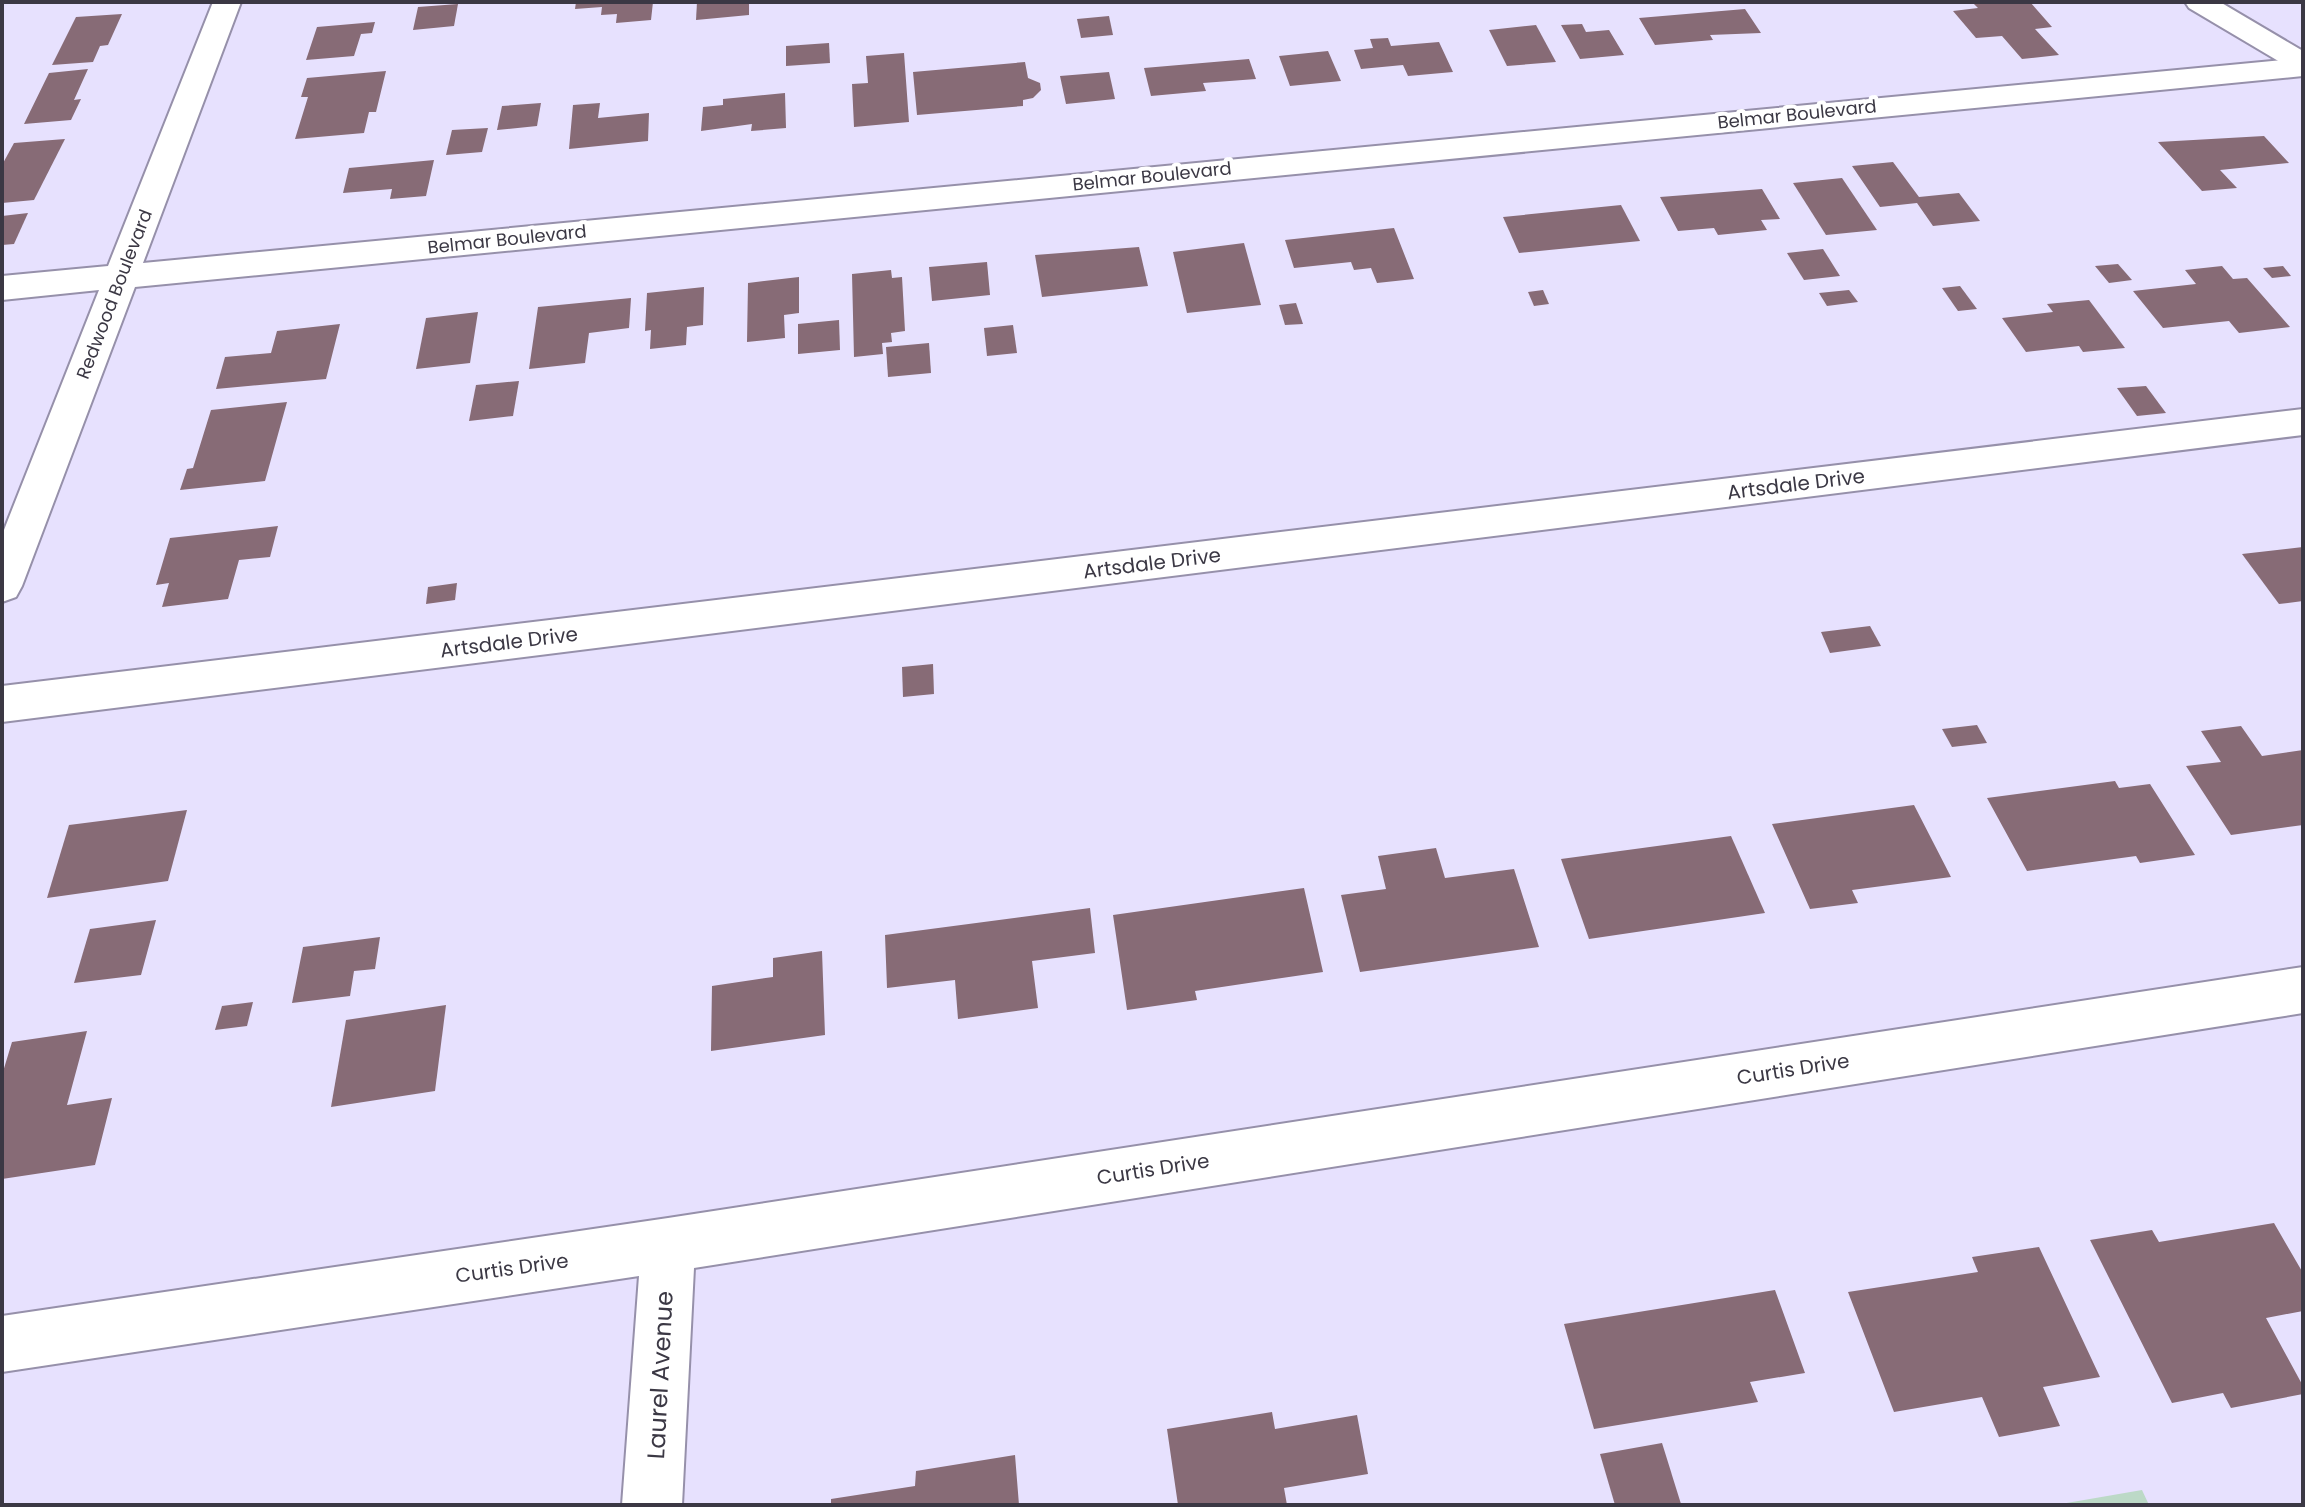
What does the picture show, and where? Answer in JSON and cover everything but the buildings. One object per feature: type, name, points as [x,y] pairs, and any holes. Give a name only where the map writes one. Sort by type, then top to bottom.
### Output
[{"type":"street","name":"Redwood Boulevard","points":[[2,586],[227,2]]},
{"type":"street","points":[[2199,2],[2303,65]]},
{"type":"street","name":"Belmar Boulevard","points":[[2,288],[2303,65]]},
{"type":"street","name":"Artsdale Drive","points":[[2,704],[2303,422]]},
{"type":"street","name":"Curtis Drive","points":[[2,1344],[668,1245],[2303,990]]},
{"type":"street","name":"Laurel Avenue","points":[[652,1505],[668,1245]]},
{"type":"green space","points":[[2142,1490],[2149,1505],[2055,1505]]}]
